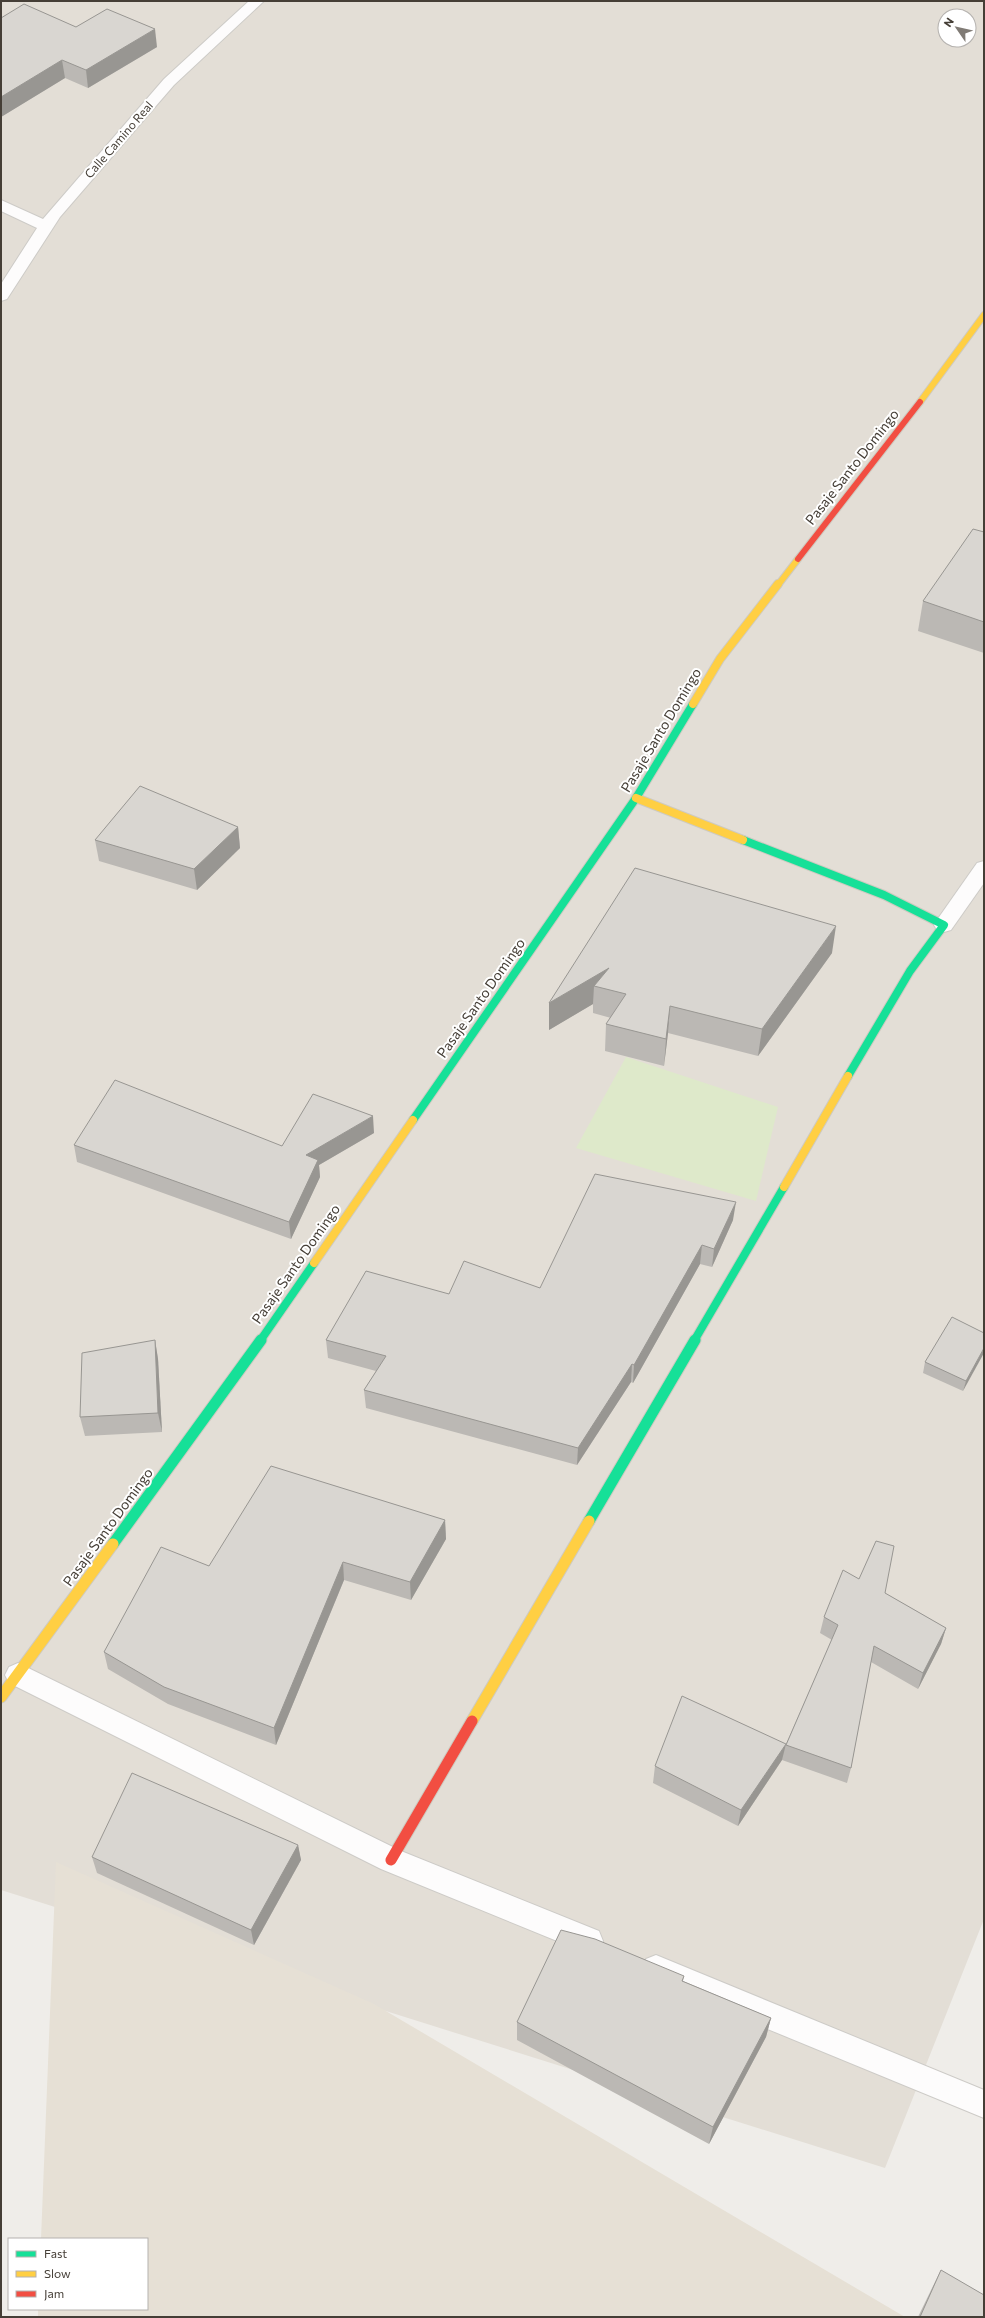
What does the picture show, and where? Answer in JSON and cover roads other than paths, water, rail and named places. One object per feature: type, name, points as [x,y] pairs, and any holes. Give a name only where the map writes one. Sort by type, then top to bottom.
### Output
[{"type":"street","name":"Calle Camino Real","points":[[1,296],[46,226],[169,82],[257,1]]},
{"type":"street","points":[[1,205],[46,226]]},
{"type":"street","name":"Pasaje Santo Domingo","points":[[1,1697],[226,1390],[636,798],[720,659],[902,426],[984,315]]},
{"type":"street","points":[[636,798],[884,895],[944,925]]},
{"type":"street","points":[[391,1860],[910,970],[984,868]]},
{"type":"street","points":[[18,1675],[391,1860],[984,2104]]}]
